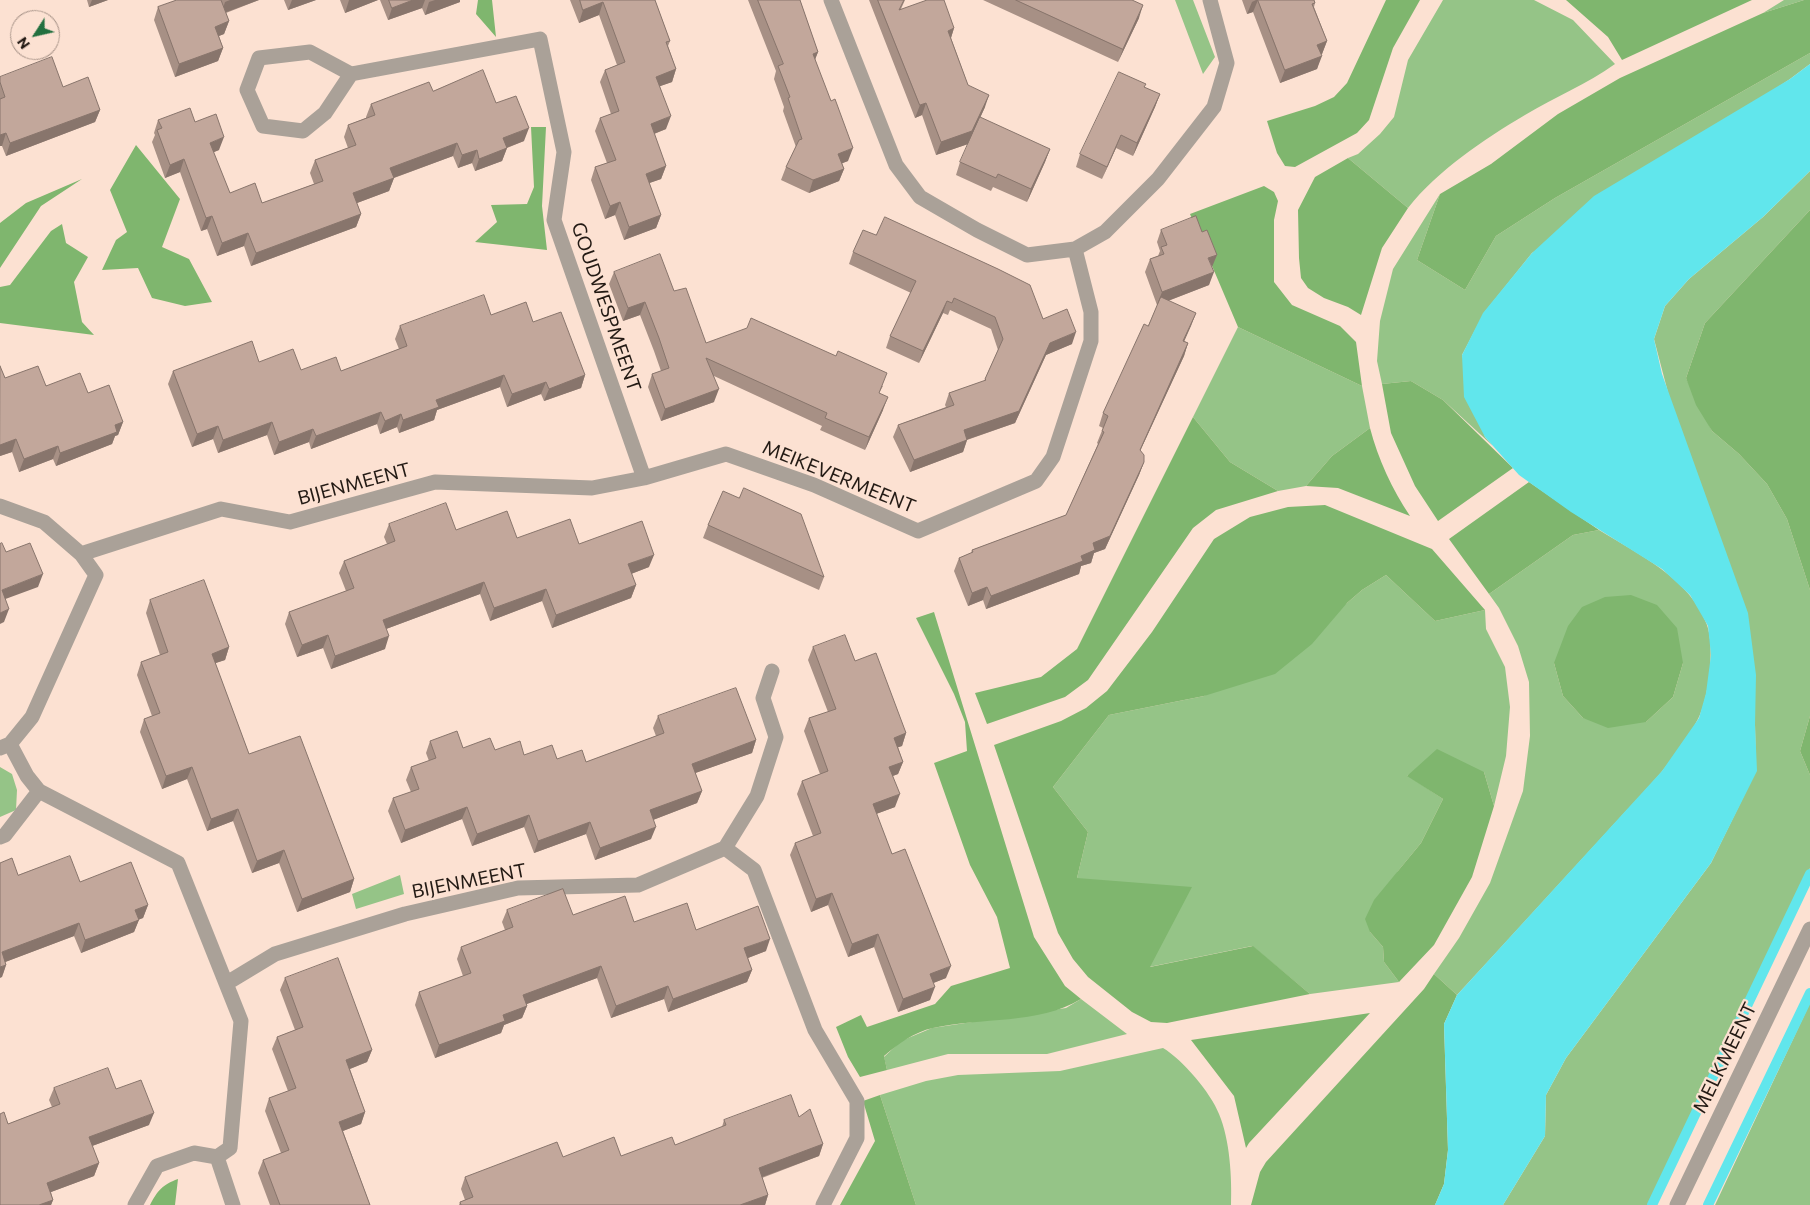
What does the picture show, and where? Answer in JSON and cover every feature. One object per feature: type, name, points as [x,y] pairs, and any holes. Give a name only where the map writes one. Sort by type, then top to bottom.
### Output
[{"type":"street","points":[[831,0],[896,165],[920,197],[977,230],[1027,254],[1075,248],[1105,232],[1158,179],[1214,107],[1227,64],[1210,0]]},
{"type":"street","name":"GOUDWESPMEENT","points":[[351,74],[540,39],[564,152],[554,220],[644,478]]},
{"type":"street","points":[[310,52],[351,74],[325,113],[303,131],[263,126],[247,90],[259,58],[310,52]]},
{"type":"street","name":"MEIKEVERMEENT","points":[[644,478],[726,454],[814,485],[918,531],[1036,481],[1053,457],[1091,341],[1091,312],[1075,248]]},
{"type":"street","name":"BIJENMEENT","points":[[81,554],[221,509],[290,522],[435,482],[592,488],[644,478]]},
{"type":"street","points":[[0,506],[44,522],[81,554],[96,576],[32,716],[5,746],[39,791],[178,863],[241,1021],[230,1148],[217,1157],[194,1153],[157,1166],[136,1205]]},
{"type":"street","points":[[772,670],[763,698],[776,737],[757,796],[726,848],[754,870],[815,1030],[857,1101],[857,1138],[823,1205]]},
{"type":"street","points":[[0,837],[5,835],[39,791]]},
{"type":"street","name":"BIJENMEENT","points":[[227,983],[275,954],[405,914],[518,888],[638,885],[726,848]]},
{"type":"street","name":"MELKMEENT","points":[[1677,1205],[1810,929]]},
{"type":"street","points":[[217,1157],[233,1205]]},
{"type":"green space","points":[[478,0],[492,0],[496,37],[476,14]]},
{"type":"green space","points":[[1175,0],[1193,0],[1215,57],[1203,74]]},
{"type":"green space","points":[[1386,0],[1420,0],[1393,48],[1369,120],[1357,133],[1295,167],[1285,166],[1277,153],[1267,121],[1315,106],[1334,97],[1347,83]]},
{"type":"green space","points":[[1443,0],[1534,0],[1573,20],[1615,64],[1525,115],[1477,145],[1447,168],[1408,208],[1348,158],[1358,154],[1380,134],[1394,117],[1408,60]]},
{"type":"green space","points":[[1566,0],[1752,0],[1622,60],[1608,37]]},
{"type":"green space","points":[[1784,0],[1804,0],[1763,13]]},
{"type":"green space","points":[[1804,0],[1810,0],[1810,53],[1555,198],[1496,236],[1465,290],[1417,260],[1440,194],[1491,164],[1558,114],[1620,78],[1763,13]]},
{"type":"green space","points":[[1810,53],[1810,64],[1790,79],[1532,253],[1484,313],[1462,355],[1485,437],[1493,446],[1443,400],[1411,381],[1382,384],[1377,361],[1380,321],[1393,269],[1440,194],[1417,260],[1465,290],[1496,236],[1555,198]]},
{"type":"green space","points":[[531,127],[546,127],[542,206],[547,250],[475,242],[497,222],[491,205],[527,204],[534,187]]},
{"type":"green space","points":[[136,145],[180,199],[162,247],[189,259],[212,302],[185,306],[152,298],[138,268],[102,270],[116,240],[127,232],[110,190]]},
{"type":"green space","points":[[1348,158],[1408,208],[1382,248],[1361,315],[1348,307],[1324,298],[1308,288],[1301,278],[1299,258],[1298,210],[1315,177]]},
{"type":"green space","points":[[1810,171],[1810,210],[1705,323],[1686,378],[1712,431],[1739,454],[1767,484],[1787,519],[1810,590],[1810,716],[1800,751],[1810,775],[1810,868],[1650,1205],[1503,1205],[1545,1136],[1546,1095],[1566,1058],[1711,863],[1756,771],[1755,725],[1654,339],[1665,306],[1689,279],[1763,217]]},
{"type":"green space","points":[[82,179],[41,206],[0,268],[0,223],[26,203]]},
{"type":"green space","points":[[1264,186],[1274,192],[1278,201],[1274,220],[1274,282],[1292,305],[1340,326],[1356,342],[1362,386],[1238,327],[1190,214]]},
{"type":"green space","points":[[1810,210],[1810,590],[1787,519],[1767,484],[1739,454],[1712,431],[1696,405],[1686,378],[1705,323]]},
{"type":"green space","points":[[62,224],[66,243],[88,257],[74,282],[82,322],[94,335],[0,323],[0,287],[10,285],[51,231]]},
{"type":"green space","points":[[1238,327],[1362,386],[1370,428],[1332,456],[1306,486],[1278,491],[1230,462],[1193,417]]},
{"type":"green space","points":[[1411,381],[1443,400],[1513,468],[1438,521],[1415,486],[1391,433],[1382,384]]},
{"type":"green space","points":[[1193,417],[1230,462],[1278,491],[1216,510],[1193,528],[1088,680],[1065,697],[987,724],[975,693],[1041,677],[1077,649]]},
{"type":"green space","points":[[1370,428],[1386,474],[1410,516],[1338,488],[1306,486],[1332,456]]},
{"type":"green space","points":[[1529,482],[1599,530],[1573,535],[1489,594],[1449,539]]},
{"type":"green space","points":[[1325,505],[1432,549],[1485,610],[1435,621],[1386,575],[1362,590],[1347,603],[1312,644],[1275,674],[1204,696],[1109,715],[1053,787],[1088,832],[1077,878],[1192,887],[1150,967],[1253,946],[1310,994],[1167,1023],[1151,1022],[1132,1012],[1088,977],[1073,959],[1058,933],[994,745],[1061,721],[1086,708],[1107,691],[1152,632],[1214,539],[1250,517],[1288,507]]},
{"type":"green space","points":[[1599,530],[1662,569],[1689,594],[1707,625],[1711,646],[1710,672],[1705,699],[1698,719],[1689,734],[1656,779],[1457,995],[1434,974],[1459,938],[1490,883],[1523,791],[1530,736],[1529,682],[1518,646],[1499,608],[1489,594],[1573,535]],"holes":[[[1554,663],[1683,663],[1673,697],[1646,722],[1583,718],[1563,696]]]},
{"type":"green space","points":[[1386,575],[1435,621],[1485,610],[1486,629],[1505,667],[1510,707],[1506,756],[1494,806],[1484,772],[1407,775],[1443,799],[1421,843],[1398,871],[1370,932],[1383,947],[1384,962],[1399,982],[1310,994],[1252,946],[1149,967],[1077,878],[1088,832],[1053,787],[1109,715],[1204,696],[1347,603],[1362,590]]},
{"type":"green space","points":[[1631,595],[1657,605],[1677,628],[1683,663],[1673,697],[1646,722],[1608,728],[1583,718],[1563,696],[1554,663],[1568,626],[1582,607],[1605,597]]},
{"type":"green space","points":[[934,612],[1034,937],[1065,986],[1081,999],[1064,1007],[1028,1017],[951,1025],[919,1032],[884,1056],[887,1070],[860,1077],[848,1057],[836,1027],[861,1015],[867,1027],[935,1004],[951,986],[1010,968],[997,917],[970,865],[934,763],[967,751],[965,722],[954,694],[916,618]]},
{"type":"green space","points":[[1810,716],[1810,775],[1800,751]]},
{"type":"green space","points":[[1437,749],[1484,772],[1494,806],[1472,877],[1434,945],[1399,982],[1384,962],[1383,947],[1370,932],[1365,919],[1374,900],[1421,843],[1443,799],[1407,776]]},
{"type":"green space","points":[[0,767],[12,774],[17,790],[16,810],[0,817]]},
{"type":"green space","points":[[400,875],[404,894],[356,909],[352,894]]},
{"type":"green space","points":[[1434,974],[1457,995],[1444,1024],[1448,1150],[1444,1184],[1435,1205],[1251,1205],[1260,1172],[1266,1162],[1424,989]]},
{"type":"green space","points":[[1081,999],[1127,1034],[1047,1054],[948,1054],[887,1070],[884,1057],[901,1041],[932,1028],[1066,1008]]},
{"type":"green space","points":[[1810,1003],[1810,1205],[1715,1205]]},
{"type":"green space","points":[[1370,1013],[1246,1148],[1234,1096],[1191,1040]]},
{"type":"green space","points":[[1163,1048],[1179,1060],[1195,1077],[1210,1096],[1219,1114],[1226,1135],[1230,1159],[1231,1205],[916,1205],[880,1095],[926,1081],[958,1075],[1060,1071]]},
{"type":"green space","points":[[880,1095],[916,1205],[840,1205],[875,1141],[863,1101]]},
{"type":"green space","points":[[178,1179],[175,1205],[150,1205],[161,1189],[168,1183]]},
{"type":"water","points":[[1810,64],[1810,171],[1763,217],[1689,279],[1665,306],[1654,339],[1662,374],[1748,613],[1756,675],[1755,725],[1757,771],[1711,863],[1566,1058],[1546,1095],[1545,1136],[1503,1205],[1435,1205],[1444,1184],[1448,1150],[1444,1024],[1457,995],[1662,771],[1699,718],[1706,693],[1711,655],[1708,626],[1690,595],[1662,569],[1571,512],[1519,475],[1485,437],[1464,397],[1462,355],[1483,313],[1532,253],[1594,196],[1790,79]]},
{"type":"building","points":[[177,0],[221,0],[229,21],[215,27],[223,48],[179,64],[158,7]]},
{"type":"building","points":[[389,0],[413,0],[392,8]]},
{"type":"building","points":[[580,0],[655,0],[670,41],[666,42],[676,69],[656,77],[671,116],[651,124],[666,166],[646,174],[661,215],[629,227],[620,202],[610,206],[595,167],[616,160],[600,118],[619,111],[605,70],[625,62],[603,2],[583,10]]},
{"type":"building","points":[[758,0],[800,0],[818,52],[813,54],[831,101],[835,99],[853,148],[838,154],[844,169],[813,180],[786,167],[799,140],[802,139],[788,98],[790,97],[778,66],[783,64]]},
{"type":"building","points":[[878,0],[904,0],[899,10],[927,0],[944,0],[954,28],[948,31],[968,85],[989,95],[972,131],[941,142],[926,103],[920,105]]},
{"type":"building","points":[[1016,0],[1132,0],[1143,5],[1123,49]]},
{"type":"building","points":[[1258,0],[1314,0],[1315,3],[1312,4],[1327,41],[1317,45],[1322,56],[1285,70]]},
{"type":"building","points":[[44,60],[53,60],[63,87],[88,77],[100,110],[10,143],[6,133],[0,135],[0,99],[5,97],[0,77]]},
{"type":"building","points":[[483,70],[496,103],[516,96],[529,128],[503,138],[507,148],[479,159],[477,150],[462,155],[457,143],[390,168],[394,178],[353,193],[361,214],[256,253],[248,233],[222,243],[212,216],[206,218],[184,159],[170,165],[157,130],[162,128],[158,120],[190,108],[195,122],[216,114],[224,137],[210,143],[230,193],[255,183],[262,203],[323,181],[315,160],[356,145],[348,125],[375,115],[371,104],[429,82],[433,91]]},
{"type":"building","points":[[1119,72],[1146,84],[1144,87],[1160,94],[1137,143],[1121,135],[1107,167],[1080,154]]},
{"type":"building","points":[[980,117],[1050,149],[1031,189],[998,174],[996,178],[960,162]]},
{"type":"building","points":[[1196,216],[1202,232],[1207,230],[1217,255],[1208,258],[1214,272],[1162,292],[1150,259],[1164,254],[1161,247],[1167,245],[1161,230]]},
{"type":"building","points":[[885,217],[1030,285],[1043,319],[1067,309],[1076,332],[1050,343],[1019,411],[964,430],[967,440],[914,460],[898,425],[954,405],[949,393],[986,380],[1003,339],[995,317],[954,298],[952,303],[947,301],[923,351],[890,336],[916,281],[853,252],[863,230],[876,235]]},
{"type":"building","points":[[660,254],[674,291],[686,288],[706,343],[747,328],[751,318],[836,356],[838,351],[887,373],[879,393],[888,397],[869,437],[825,418],[827,413],[706,358],[719,389],[665,409],[652,374],[669,368],[659,338],[645,302],[628,308],[614,272]]},
{"type":"building","points":[[484,295],[491,315],[526,302],[533,322],[561,312],[585,375],[549,389],[546,382],[512,394],[504,375],[436,400],[439,407],[403,420],[401,414],[385,421],[381,412],[316,436],[313,429],[279,442],[272,422],[223,440],[218,426],[197,434],[173,371],[252,341],[259,362],[293,349],[301,370],[336,357],[341,371],[407,346],[400,326]]},
{"type":"building","points":[[1161,297],[1196,313],[1183,341],[1188,343],[1140,450],[1144,455],[1144,462],[1110,536],[1093,543],[1095,550],[1081,556],[1083,561],[991,596],[987,587],[972,593],[959,558],[973,552],[972,550],[1066,515],[1104,432],[1102,431],[1108,416],[1103,413],[1144,324],[1148,326]]},
{"type":"building","points":[[0,366],[5,378],[38,366],[46,386],[80,373],[88,393],[109,385],[123,422],[115,425],[117,432],[60,453],[58,446],[24,459],[16,439],[0,445]]},
{"type":"building","points":[[744,488],[801,514],[824,577],[708,525],[723,491],[739,498]]},
{"type":"building","points":[[446,503],[456,530],[507,511],[517,538],[570,519],[579,544],[642,521],[654,555],[628,564],[636,585],[556,615],[546,589],[494,608],[484,582],[383,620],[389,636],[335,656],[328,635],[302,645],[289,612],[354,588],[344,561],[395,541],[389,524]]},
{"type":"building","points":[[2,543],[6,552],[30,543],[43,574],[2,590],[9,609],[0,613],[0,544]]},
{"type":"building","points":[[204,580],[229,647],[212,654],[249,754],[300,736],[354,879],[302,899],[284,850],[257,861],[238,809],[211,819],[192,767],[166,776],[144,719],[160,713],[141,662],[168,652],[150,600]]},
{"type":"building","points":[[845,635],[855,661],[876,653],[906,733],[894,738],[903,762],[889,767],[900,794],[873,804],[892,854],[905,849],[951,966],[930,974],[935,987],[903,999],[878,934],[852,944],[832,893],[816,899],[795,843],[821,833],[802,781],[828,771],[809,718],[836,709],[813,647]]},
{"type":"building","points":[[736,688],[756,740],[692,764],[702,791],[650,810],[656,827],[600,848],[590,822],[538,841],[529,815],[477,834],[467,807],[405,830],[393,798],[419,789],[411,767],[436,758],[430,741],[457,731],[463,748],[490,738],[495,750],[520,741],[524,755],[552,745],[557,759],[582,750],[586,762],[664,733],[658,716]]},
{"type":"building","points":[[70,856],[80,882],[131,862],[148,905],[135,910],[139,920],[85,940],[79,923],[2,952],[6,965],[0,967],[0,863],[12,858],[18,875]]},
{"type":"building","points":[[563,889],[573,915],[625,896],[634,922],[687,903],[696,930],[758,906],[770,939],[744,948],[752,970],[673,999],[668,986],[616,1006],[601,966],[523,995],[527,1006],[503,1015],[505,1021],[439,1045],[419,992],[471,973],[461,947],[513,927],[507,910]]},
{"type":"building","points":[[338,958],[372,1050],[346,1060],[365,1112],[339,1122],[370,1205],[280,1205],[263,1160],[289,1150],[269,1098],[296,1088],[277,1037],[303,1027],[285,978]]},
{"type":"building","points":[[108,1068],[116,1089],[141,1080],[154,1113],[89,1137],[99,1163],[47,1183],[53,1200],[39,1205],[0,1205],[0,1114],[4,1112],[8,1124],[60,1104],[54,1088]]},
{"type":"building","points":[[791,1095],[799,1117],[810,1109],[823,1144],[759,1168],[768,1195],[740,1205],[461,1205],[460,1202],[473,1197],[465,1177],[557,1142],[563,1157],[614,1137],[621,1156],[672,1137],[675,1145],[726,1125],[724,1120]]},
{"type":"waterway","points":[[1652,1205],[1810,874]]},
{"type":"waterway","points":[[1708,1205],[1810,993]]}]
